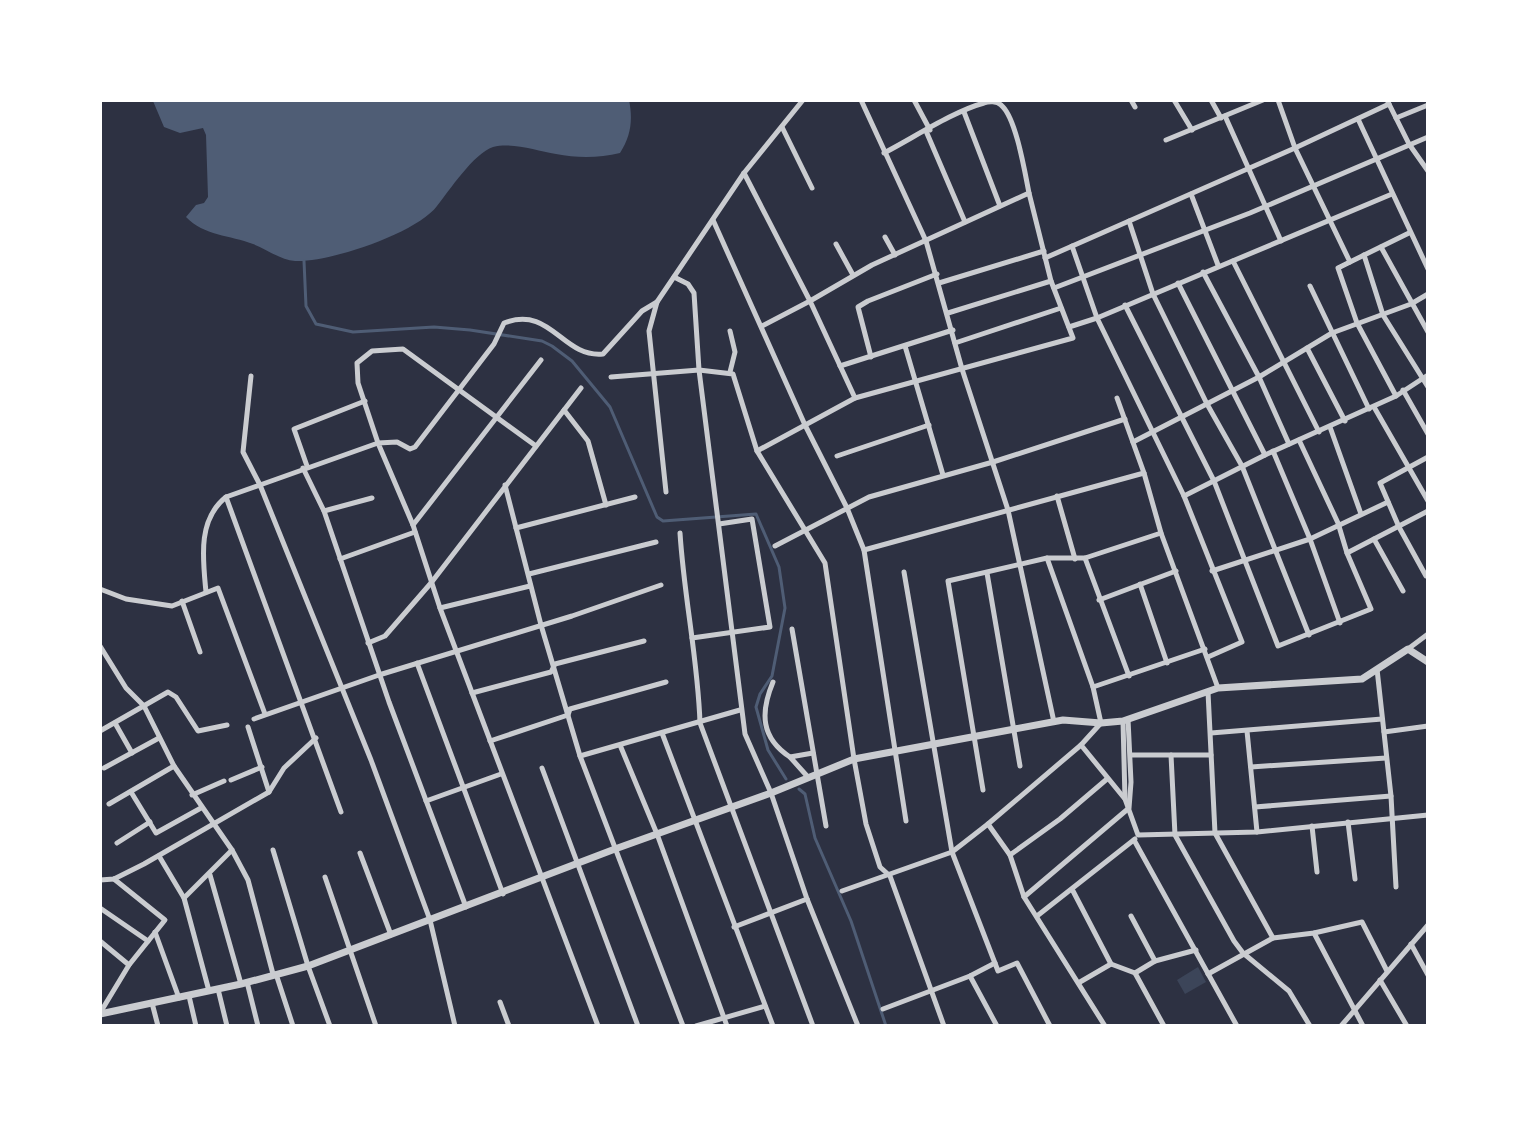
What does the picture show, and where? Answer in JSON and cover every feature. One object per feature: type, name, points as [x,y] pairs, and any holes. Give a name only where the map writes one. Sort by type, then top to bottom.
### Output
[{"type":"street","points":[[666,492],[649,331],[657,302],[744,172],[803,100]]},
{"type":"street","points":[[861,100],[926,241],[937,274],[962,369],[1008,510],[1054,722]]},
{"type":"street","points":[[914,100],[965,222]]},
{"type":"street","points":[[968,100],[972,108]]},
{"type":"street","points":[[1131,100],[1135,107]]},
{"type":"street","points":[[1174,100],[1191,130]]},
{"type":"street","points":[[1211,100],[1223,117],[1281,241]]},
{"type":"street","points":[[1166,140],[1223,117],[1249,103],[1263,100]]},
{"type":"street","points":[[1278,100],[1295,148],[1350,262]]},
{"type":"street","points":[[757,451],[855,398],[1073,338],[1045,258],[1014,129],[1003,102],[984,102],[884,153]]},
{"type":"street","points":[[1045,258],[1295,148],[1358,119],[1388,102],[1409,144],[1428,171]]},
{"type":"street","points":[[1396,118],[1428,105]]},
{"type":"street","points":[[964,112],[1000,206]]},
{"type":"street","points":[[1358,119],[1409,233],[1428,269]]},
{"type":"street","points":[[782,126],[812,188]]},
{"type":"street","points":[[1054,288],[1264,207],[1428,137]]},
{"type":"street","points":[[744,172],[810,301],[855,398]]},
{"type":"street","points":[[762,326],[854,275],[1029,193]]},
{"type":"street","points":[[1191,194],[1218,266]]},
{"type":"street","points":[[1069,327],[1097,318],[1392,194]]},
{"type":"street","points":[[713,220],[805,425],[847,508],[864,550],[906,821]]},
{"type":"street","points":[[1129,221],[1153,294],[1207,404],[1242,466],[1309,635]]},
{"type":"street","points":[[1396,396],[1357,323],[1338,268],[1409,233]]},
{"type":"street","points":[[885,237],[895,255]]},
{"type":"street","points":[[836,244],[854,275]]},
{"type":"street","points":[[1072,246],[1097,318],[1184,496],[1242,642],[1208,657]]},
{"type":"street","points":[[1381,247],[1428,332]]},
{"type":"street","points":[[939,283],[1044,251]]},
{"type":"street","points":[[1364,255],[1383,315],[1425,376],[1428,387]]},
{"type":"street","points":[[1233,261],[1319,432]]},
{"type":"street","points":[[1203,272],[1259,377],[1289,444]]},
{"type":"street","points":[[871,357],[858,308],[868,301],[937,274]]},
{"type":"street","points":[[674,278],[688,284],[694,293],[699,370],[734,632],[740,710],[745,734],[771,793],[807,899],[858,1026]]},
{"type":"street","points":[[948,314],[1052,281]]},
{"type":"street","points":[[1178,283],[1265,455]]},
{"type":"street","points":[[1310,285],[1371,408],[1428,501]]},
{"type":"street","points":[[1133,442],[1233,392],[1332,333],[1411,304],[1428,294]]},
{"type":"street","points":[[206,592],[203,563],[205,531],[216,508],[226,497],[305,467],[378,443],[397,442],[410,449],[415,447],[494,344],[504,323],[513,319],[540,321],[580,352],[591,355],[603,354],[642,311],[657,302]]},
{"type":"street","points":[[1125,305],[1214,481],[1278,646],[1371,609],[1347,553],[1338,523],[1299,440]]},
{"type":"street","points":[[956,343],[1061,308]]},
{"type":"street","points":[[840,366],[953,330]]},
{"type":"street","points":[[729,372],[735,352],[730,331]]},
{"type":"street","points":[[905,346],[943,475]]},
{"type":"street","points":[[1307,348],[1345,421]]},
{"type":"street","points":[[536,446],[404,349],[372,351],[357,363],[358,383],[378,443],[413,525],[431,583],[501,774],[598,1026]]},
{"type":"street","points":[[413,525],[541,360]]},
{"type":"street","points":[[611,377],[699,370],[733,374],[757,451],[825,562],[854,759],[866,824],[880,867],[890,876],[944,1026]]},
{"type":"street","points":[[251,376],[243,452],[260,485],[342,689],[430,920],[455,1026]]},
{"type":"street","points":[[1184,496],[1273,451],[1345,421],[1396,396],[1425,376]]},
{"type":"street","points":[[368,643],[385,636],[431,583],[581,387]]},
{"type":"street","points":[[1403,390],[1428,434]]},
{"type":"street","points":[[1118,398],[1144,472],[1161,533],[1218,688]]},
{"type":"street","points":[[365,401],[294,429],[305,467],[324,511],[379,675],[466,907]]},
{"type":"street","points":[[564,410],[588,441],[606,505]]},
{"type":"street","points":[[775,546],[869,497],[993,462],[1125,419]]},
{"type":"street","points":[[837,456],[929,425]]},
{"type":"street","points":[[1330,427],[1361,514]]},
{"type":"street","points":[[1273,451],[1310,539],[1340,623]]},
{"type":"street","points":[[1426,576],[1399,527],[1380,483],[1428,457]]},
{"type":"street","points":[[864,550],[1144,472]]},
{"type":"street","points":[[505,485],[529,574],[530,586],[555,664],[580,756],[683,1026]]},
{"type":"street","points":[[1057,496],[1075,559]]},
{"type":"street","points":[[226,497],[316,738],[341,812]]},
{"type":"street","points":[[516,528],[635,497]]},
{"type":"street","points":[[324,511],[372,498]]},
{"type":"street","points":[[1212,571],[1310,539],[1338,523],[1388,502]]},
{"type":"street","points":[[1347,553],[1428,511]]},
{"type":"street","points":[[692,638],[770,627],[752,519],[719,524]]},
{"type":"street","points":[[340,559],[415,532]]},
{"type":"street","points":[[680,533],[692,638],[699,677],[700,723],[813,1026]]},
{"type":"street","points":[[983,790],[948,582],[1047,558],[1085,558],[1161,533]]},
{"type":"street","points":[[1374,539],[1403,591]]},
{"type":"street","points":[[529,574],[656,542]]},
{"type":"street","points":[[1047,558],[1093,687],[1101,723]]},
{"type":"street","points":[[1085,558],[1129,676]]},
{"type":"street","points":[[1099,600],[1176,571]]},
{"type":"street","points":[[904,572],[952,852],[998,971],[1017,963],[1050,1026]]},
{"type":"street","points":[[987,573],[1012,730],[1020,766]]},
{"type":"street","points":[[1140,584],[1167,663]]},
{"type":"street","points":[[254,719],[379,675],[661,585]]},
{"type":"street","points":[[440,608],[530,586]]},
{"type":"street","points":[[100,589],[126,599],[172,606],[218,588],[266,714]]},
{"type":"street","points":[[182,601],[200,652]]},
{"type":"street","points":[[792,629],[826,826]]},
{"type":"street","points":[[100,1013],[189,996],[308,966],[503,894],[730,806],[771,793],[807,776],[854,759],[1054,722],[1086,720],[1101,723],[1126,720],[1218,688],[1362,679],[1428,634]]},
{"type":"street","points":[[472,693],[551,672],[555,664],[644,641]]},
{"type":"street","points":[[100,646],[126,688],[144,706],[174,766],[232,850],[248,880],[275,974],[293,1026]]},
{"type":"street","points":[[1093,687],[1205,649]]},
{"type":"street","points":[[1408,649],[1428,662]]},
{"type":"street","points":[[417,663],[503,894]]},
{"type":"street","points":[[1377,669],[1391,796],[1396,887]]},
{"type":"street","points":[[568,715],[570,709],[666,682]]},
{"type":"street","points":[[773,682],[765,704],[767,735],[773,745],[790,757],[807,776]]},
{"type":"street","points":[[100,731],[168,692],[173,693],[198,731],[227,725]]},
{"type":"street","points":[[1208,692],[1215,833],[1273,938]]},
{"type":"street","points":[[580,756],[740,710]]},
{"type":"street","points":[[490,741],[568,715]]},
{"type":"street","points":[[1211,733],[1382,719]]},
{"type":"street","points":[[1024,897],[1129,808],[1131,754],[1126,720]]},
{"type":"street","points":[[1125,799],[1126,720]]},
{"type":"street","points":[[115,723],[132,753]]},
{"type":"street","points":[[842,891],[890,876],[952,852],[1080,745],[1101,723]]},
{"type":"street","points":[[1384,732],[1428,726]]},
{"type":"street","points":[[248,727],[269,792]]},
{"type":"street","points":[[1247,731],[1257,832]]},
{"type":"street","points":[[662,733],[773,1026]]},
{"type":"street","points":[[105,768],[159,738]]},
{"type":"street","points":[[100,872],[103,879],[114,879],[215,825],[269,792],[284,768],[316,738]]},
{"type":"street","points":[[620,745],[657,834],[727,1026]]},
{"type":"street","points":[[1080,745],[1125,799],[1136,838],[1237,1026]]},
{"type":"street","points":[[790,757],[813,753]]},
{"type":"street","points":[[1131,754],[1211,755]]},
{"type":"street","points":[[1171,755],[1174,835],[1243,953],[1288,991],[1310,1026]]},
{"type":"street","points":[[1251,767],[1386,758]]},
{"type":"street","points":[[109,804],[174,766]]},
{"type":"street","points":[[231,780],[262,767]]},
{"type":"street","points":[[542,768],[638,1026]]},
{"type":"street","points":[[426,801],[501,774]]},
{"type":"street","points":[[1010,855],[1060,819],[1107,779]]},
{"type":"street","points":[[192,795],[224,781]]},
{"type":"street","points":[[131,792],[156,833],[201,808]]},
{"type":"street","points":[[1255,807],[1391,796]]},
{"type":"street","points":[[1037,916],[1073,891],[1136,838],[1257,832],[1428,815]]},
{"type":"street","points":[[117,843],[150,822]]},
{"type":"street","points":[[1348,822],[1355,879]]},
{"type":"street","points":[[988,824],[1010,855],[1024,897],[1080,982],[1105,1026]]},
{"type":"street","points":[[1312,826],[1317,872]]},
{"type":"street","points":[[184,898],[210,875],[232,850]]},
{"type":"street","points":[[273,850],[308,966],[330,1026]]},
{"type":"street","points":[[360,853],[391,935]]},
{"type":"street","points":[[159,856],[184,898],[209,991]]},
{"type":"street","points":[[210,875],[258,1026]]},
{"type":"street","points":[[325,877],[376,1026]]},
{"type":"street","points":[[100,1013],[129,965],[165,920],[114,879]]},
{"type":"street","points":[[1073,891],[1111,964],[1135,973],[1164,1026]]},
{"type":"street","points":[[734,927],[807,899]]},
{"type":"street","points":[[100,908],[148,941]]},
{"type":"street","points":[[1131,916],[1155,961]]},
{"type":"street","points":[[1208,974],[1273,938],[1314,933],[1362,922],[1387,971]]},
{"type":"street","points":[[1341,1026],[1428,925]]},
{"type":"street","points":[[155,932],[179,998]]},
{"type":"street","points":[[1314,933],[1363,1026]]},
{"type":"street","points":[[100,941],[129,965]]},
{"type":"street","points":[[1411,944],[1428,975]]},
{"type":"street","points":[[1135,973],[1155,961],[1196,950]]},
{"type":"street","points":[[883,1009],[970,976],[996,963]]},
{"type":"street","points":[[1080,982],[1111,964]]},
{"type":"street","points":[[970,976],[997,1026]]},
{"type":"street","points":[[1380,980],[1407,1026]]},
{"type":"street","points":[[218,989],[227,1026]]},
{"type":"street","points":[[189,996],[195,1026]]},
{"type":"street","points":[[500,1002],[509,1026]]},
{"type":"street","points":[[152,1003],[158,1026]]},
{"type":"street","points":[[696,1026],[765,1006]]},
{"type":"shaded area","points":[[629,100],[630,128],[620,153],[580,157],[517,146],[493,147],[478,157],[462,173],[427,216],[411,226],[392,236],[349,252],[295,261],[253,244],[209,232],[186,217],[196,205],[204,203],[208,197],[206,135],[203,128],[180,133],[164,127],[153,101]]},
{"type":"shaded area","points":[[1198,967],[1206,982],[1185,994],[1177,980]]},
{"type":"waterway","points":[[304,261],[306,306],[316,324],[353,332],[434,327],[470,330],[542,341],[552,346],[572,361],[610,407],[657,517],[663,521],[756,514],[779,567],[785,608],[772,676],[760,694],[756,707],[768,750],[786,779]]},
{"type":"waterway","points":[[799,789],[805,794],[815,838],[851,921],[886,1026]]}]
